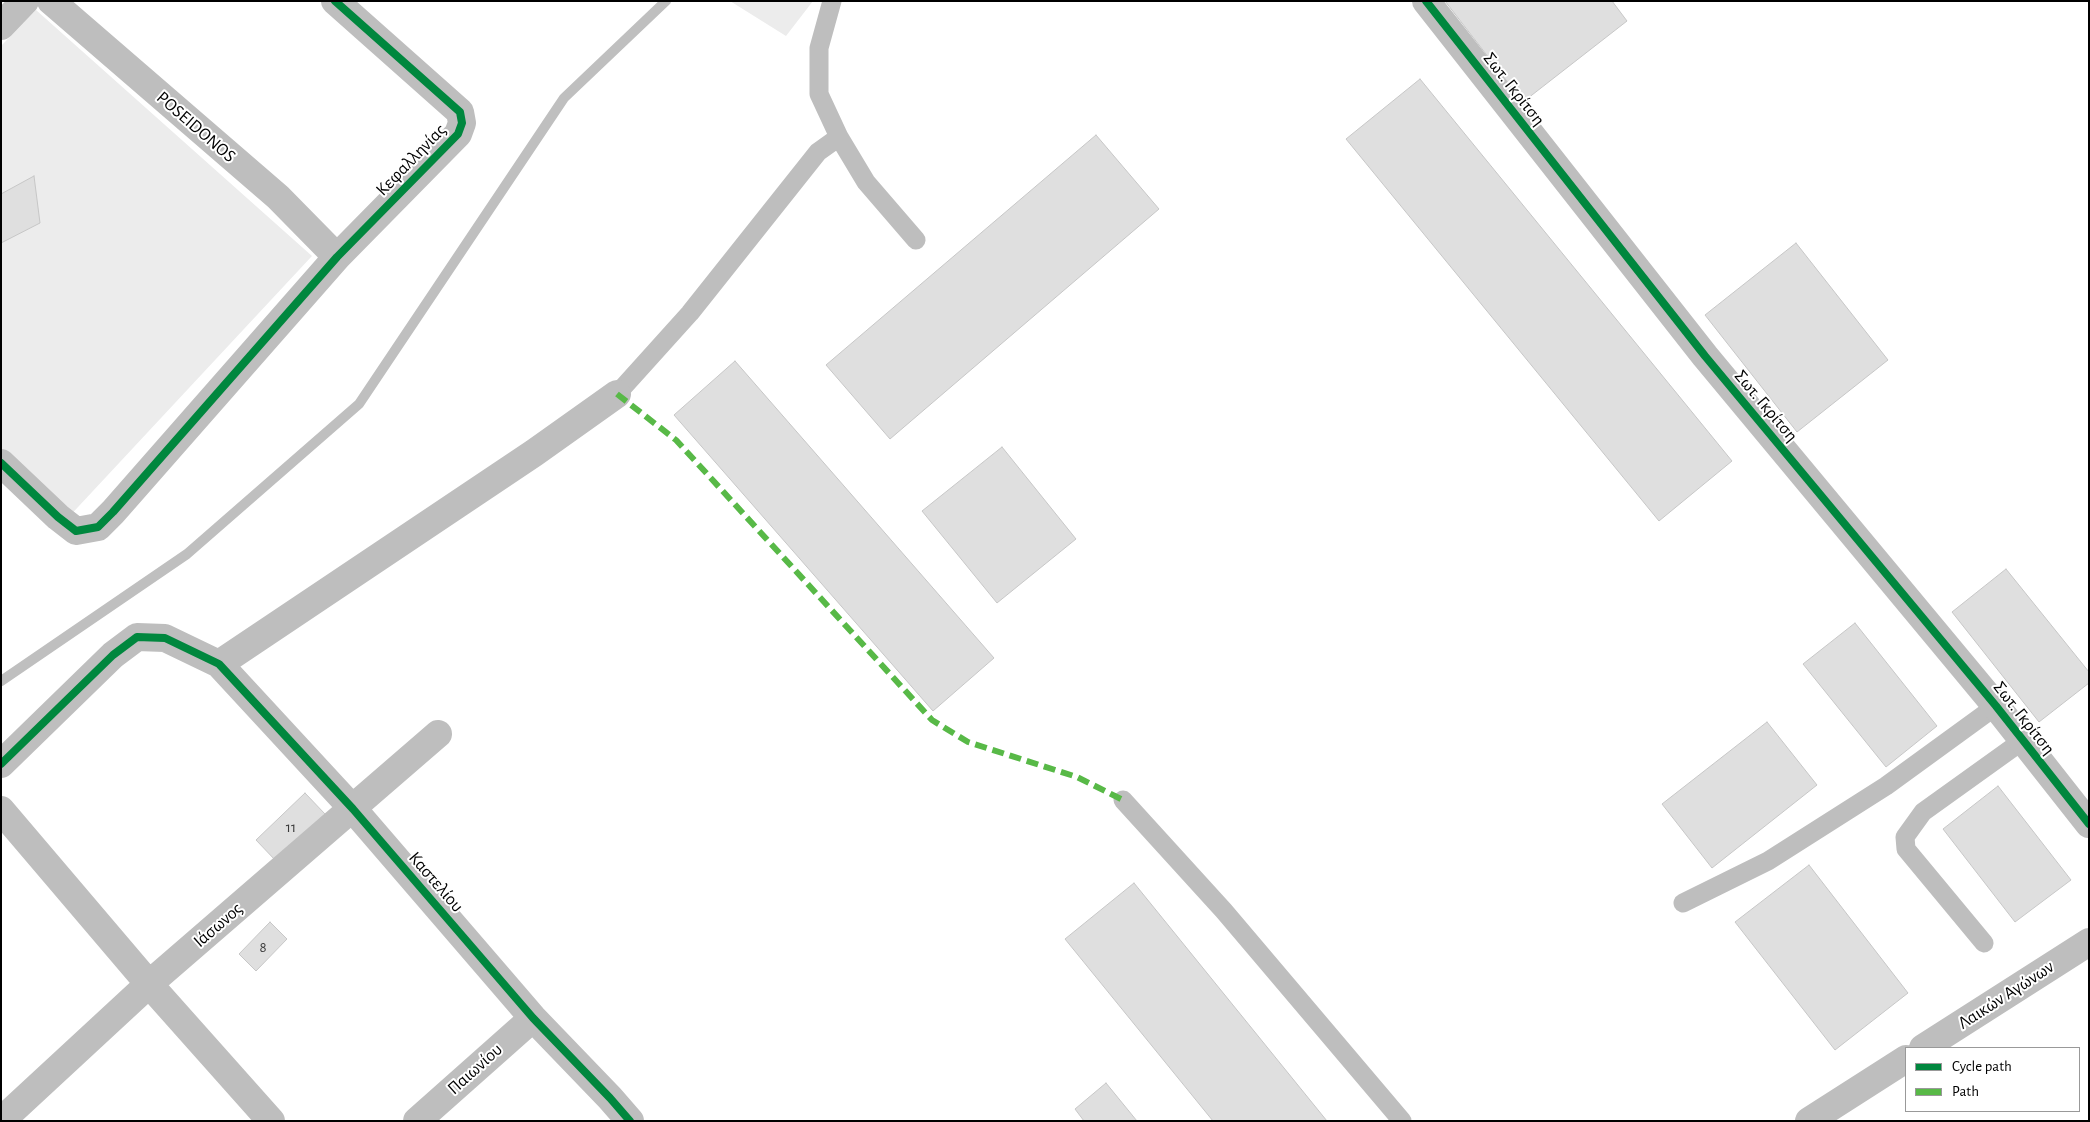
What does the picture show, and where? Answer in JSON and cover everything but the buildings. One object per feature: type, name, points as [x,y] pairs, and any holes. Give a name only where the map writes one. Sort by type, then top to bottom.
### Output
[{"type":"street","points":[[1,26],[25,1]]},
{"type":"street","name":"POSEIDONOS","points":[[51,1],[278,197],[337,257]]},
{"type":"street","name":"Κεφαλληνίας","points":[[1,463],[58,517],[76,531],[98,527],[337,257],[458,134],[462,123],[460,112],[336,1]]},
{"type":"street","name":"Σωτ. Γκρίτση","points":[[1426,1],[1705,356],[1996,706],[2089,824]]},
{"type":"street","points":[[1,764],[113,655],[137,638],[165,638],[219,664],[534,453],[618,394]]},
{"type":"street","name":"Καστελίου","points":[[219,664],[353,809],[533,1018],[630,1121]]},
{"type":"street","name":"Ιάσωνος","points":[[1,1121],[149,984],[438,734]]},
{"type":"street","points":[[1,810],[149,984],[271,1121]]},
{"type":"street","name":"Λαικών Αγώνων","points":[[1925,1047],[2089,942]]},
{"type":"street","name":"Παιωνίου","points":[[417,1121],[533,1018]]},
{"type":"street","points":[[1809,1121],[1905,1060]]},
{"type":"lane","points":[[832,1],[819,48],[819,94],[840,137],[866,182],[916,240]]},
{"type":"lane","points":[[618,394],[690,313],[818,152],[840,137]]},
{"type":"lane","points":[[1683,903],[1768,861],[1886,786],[1996,706]]},
{"type":"lane","points":[[1984,944],[1906,850],[1905,837],[1923,812],[2022,741]]},
{"type":"lane","points":[[1123,800],[1224,911],[1402,1121]]},
{"type":"shaded area","points":[[730,1],[813,1],[786,36]]},
{"type":"shaded area","points":[[36,10],[312,256],[65,521],[1,458],[1,46]]},
{"type":"waterway","points":[[1,681],[187,554],[359,404],[564,98],[666,1]]},
{"type":"marked path","points":[[617,394],[676,440],[932,720],[968,742],[1077,777],[1123,800]]},
{"type":"cycle path","points":[[1,463],[58,517],[76,531],[98,527],[337,257],[458,134],[462,123],[460,112],[335,1]]},
{"type":"cycle path","points":[[1426,1],[1705,356],[1996,706],[2089,824]]},
{"type":"cycle path","points":[[1,764],[113,655],[137,637],[165,638],[219,664],[353,809],[533,1018],[630,1121]]}]
